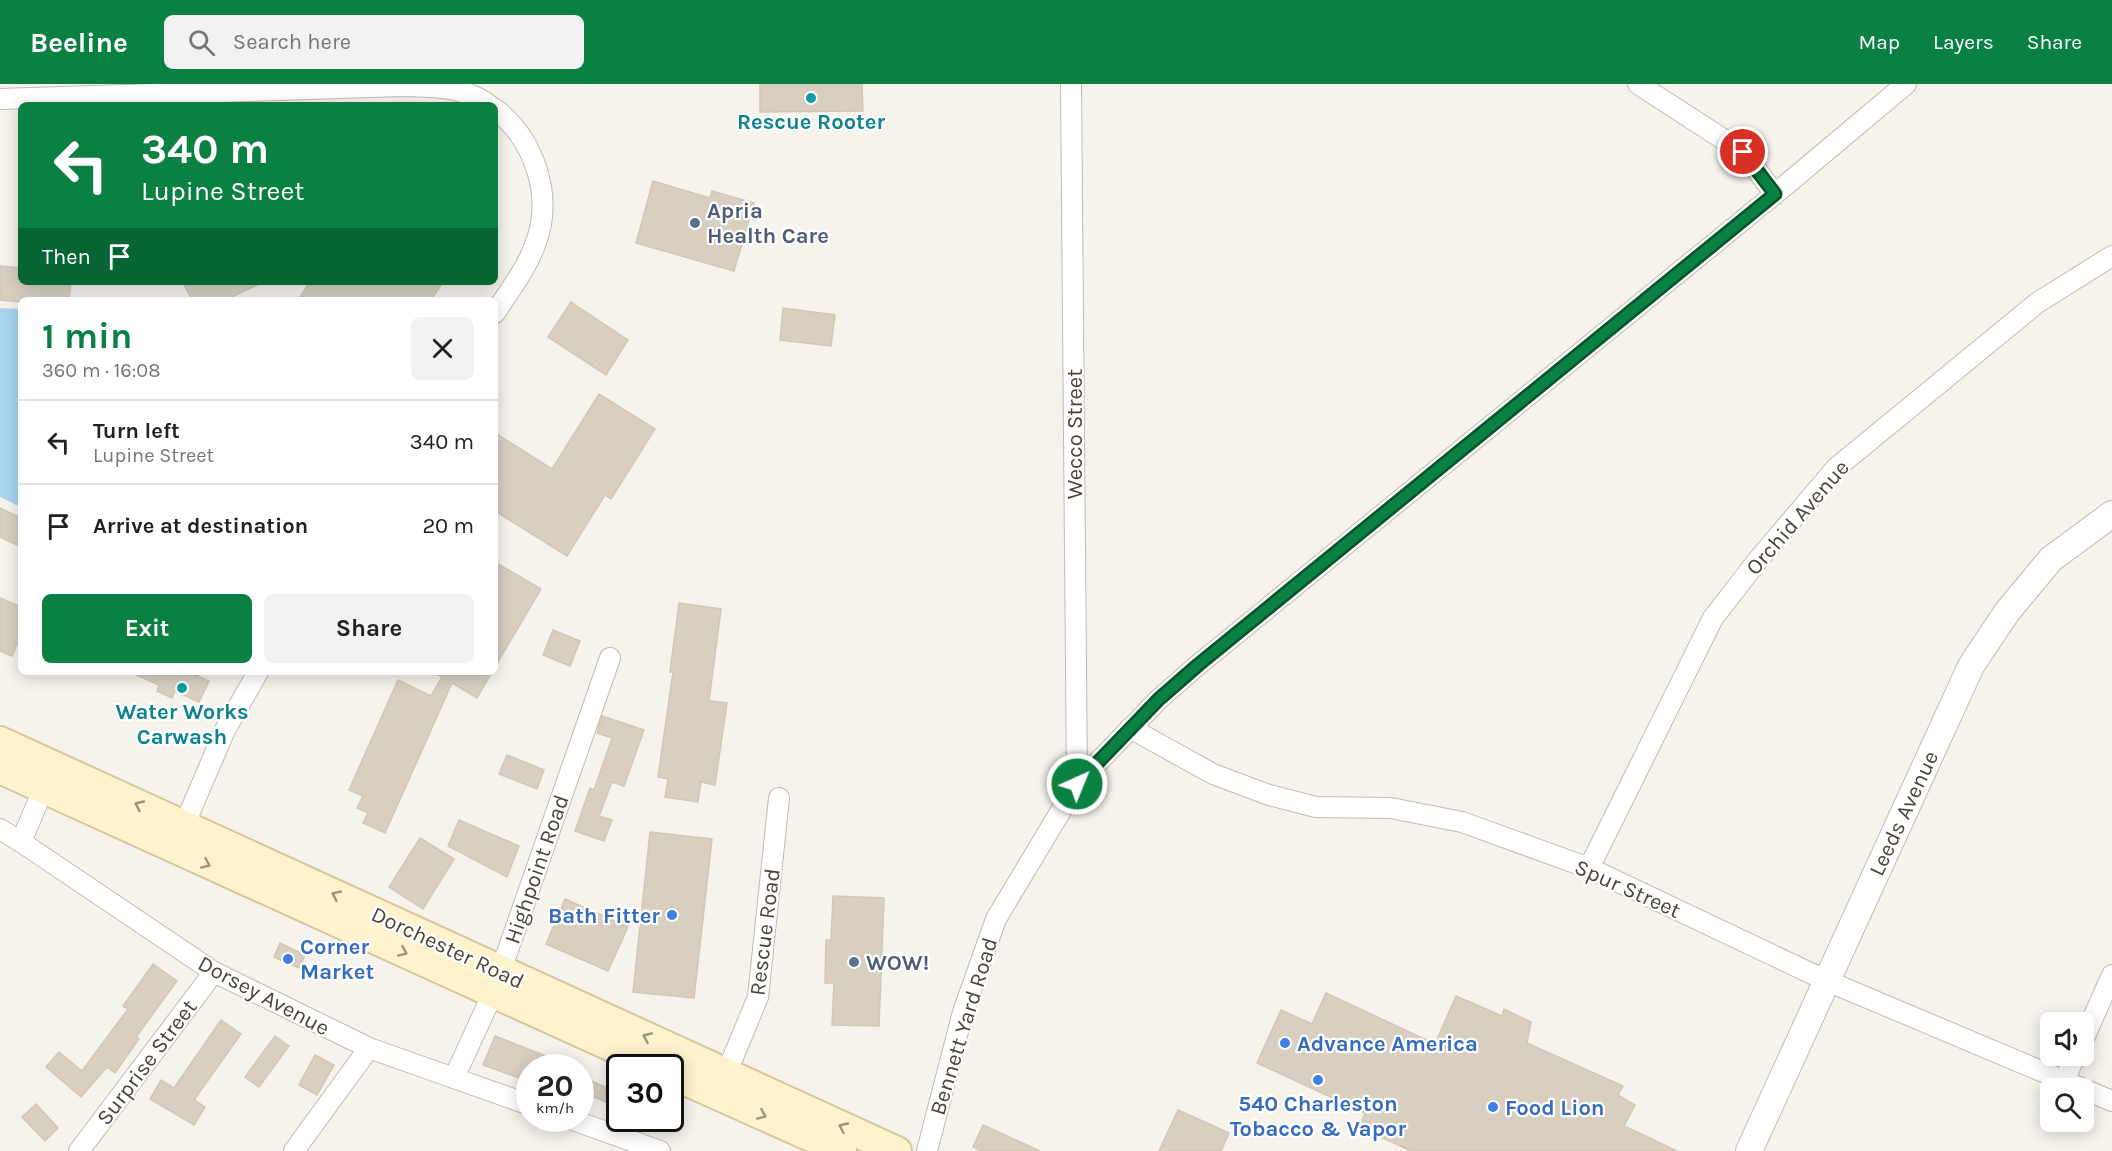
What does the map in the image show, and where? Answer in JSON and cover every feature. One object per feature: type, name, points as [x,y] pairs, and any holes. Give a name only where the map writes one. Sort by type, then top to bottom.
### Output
[{"type":"main road","name":"Dorchester Road","points":[[0,741],[49,777],[179,837],[722,1084],[897,1151]]},
{"type":"main road","name":"Dorchester Road","points":[[0,769],[49,777]]},
{"type":"main road","name":"Dorchester Road","points":[[497,982],[632,1054]]},
{"type":"main road","name":"Dorchester Road","points":[[684,1077],[722,1084],[842,1151]]},
{"type":"street","name":"Wecco Street","points":[[1071,84],[1077,784]]},
{"type":"street","points":[[1638,84],[1743,152],[1775,194]]},
{"type":"street","name":"Bennett Yard Road","points":[[927,1151],[963,1012],[996,920],[1077,784],[1130,728],[1198,665],[1775,194],[1906,84]]},
{"type":"street","points":[[0,99],[404,86],[457,90],[486,102]]},
{"type":"street","points":[[498,112],[507,119],[531,152],[541,183],[543,210],[535,246],[523,270],[498,308]]},
{"type":"street","name":"Orchid Avenue","points":[[1589,868],[1713,618],[1758,560],[1836,468],[2037,303],[2112,256]]},
{"type":"street","name":"Leeds Avenue","points":[[1749,1151],[1825,980],[1971,666],[2007,612],[2050,559],[2112,514]]},
{"type":"street","name":"Highpoint Road","points":[[454,1078],[497,982],[610,658]]},
{"type":"street","points":[[179,837],[225,730],[256,675]]},
{"type":"street","name":"Spur Street","points":[[1130,728],[1213,774],[1269,795],[1316,807],[1391,808],[1462,822],[1589,868],[1825,980],[2057,1078]]},
{"type":"street","points":[[21,842],[49,777]]},
{"type":"street","name":"Rescue Road","points":[[722,1084],[758,997],[779,798]]},
{"type":"street","name":"Dorsey Avenue","points":[[0,829],[214,972],[317,1025],[369,1048],[516,1100]]},
{"type":"street","name":"Surprise Street","points":[[79,1151],[214,972]]},
{"type":"street","points":[[2094,1016],[2112,975]]},
{"type":"street","points":[[294,1151],[369,1048]]},
{"type":"street","name":"Spur Street","points":[[2094,1094],[2112,1101]]},
{"type":"street","points":[[594,1128],[660,1151]]},
{"type":"water","points":[[0,308],[18,309],[18,506],[0,497]]},
{"type":"building","name":"Rescue Rooter","points":[[760,84],[862,84],[863,111],[760,112]]},
{"type":"building","name":"Apria Health Care","points":[[653,181],[710,198],[712,191],[754,203],[734,271],[636,243]]},
{"type":"building","points":[[0,266],[18,268],[18,285],[71,285],[69,297],[18,297],[18,302],[0,300]]},
{"type":"building","points":[[184,285],[257,285],[232,297],[190,297]]},
{"type":"building","points":[[308,285],[441,285],[433,297],[300,297]]},
{"type":"building","points":[[571,302],[628,340],[606,375],[548,337]]},
{"type":"building","points":[[783,308],[835,315],[831,346],[780,340]]},
{"type":"building","points":[[599,394],[655,429],[611,499],[605,495],[567,556],[498,513],[498,435],[552,469]]},
{"type":"building","points":[[0,508],[18,517],[18,546],[0,537]]},
{"type":"building","points":[[498,564],[541,589],[498,662]]},
{"type":"building","points":[[0,598],[18,606],[18,642],[12,656],[0,651]]},
{"type":"building","points":[[679,603],[721,609],[709,701],[727,703],[715,785],[701,782],[698,802],[665,797],[668,779],[658,777],[673,672],[670,672]]},
{"type":"building","points":[[553,630],[580,641],[570,666],[543,655]]},
{"type":"building","name":"Water Works Carwash","points":[[137,675],[196,675],[209,681],[199,702],[175,691],[172,698],[157,691],[159,685]]},
{"type":"building","points":[[438,675],[490,675],[477,698],[452,683],[385,833],[363,823],[368,813],[357,808],[363,796],[349,790],[398,680],[431,696],[442,677]]},
{"type":"building","points":[[602,716],[644,730],[624,786],[612,782],[599,816],[612,820],[604,841],[575,831],[590,788],[594,790],[612,738],[597,733]]},
{"type":"building","points":[[507,755],[544,770],[537,789],[499,774]]},
{"type":"building","points":[[459,820],[519,846],[507,877],[448,846]]},
{"type":"building","name":"Bath Fitter","points":[[650,832],[712,839],[694,998],[633,992]]},
{"type":"building","points":[[420,838],[454,859],[423,909],[389,887]]},
{"type":"building","name":"WOW!","points":[[833,896],[884,898],[879,1026],[832,1025],[834,983],[825,983],[826,940],[831,940]]},
{"type":"building","points":[[565,899],[628,927],[608,971],[546,944]]},
{"type":"building","name":"Corner Market","points":[[280,943],[305,955],[299,968],[274,957]]},
{"type":"building","points":[[153,964],[177,981],[136,1037],[139,1039],[115,1073],[107,1067],[81,1097],[46,1067],[59,1052],[82,1071],[128,1009],[123,1006]]},
{"type":"building","points":[[1326,993],[1435,1044],[1456,996],[1502,1016],[1504,1009],[1531,1022],[1527,1043],[1623,1086],[1618,1095],[1635,1105],[1624,1126],[1677,1151],[1411,1151],[1359,1127],[1365,1113],[1257,1063],[1281,1010],[1312,1024]]},
{"type":"building","points":[[221,1020],[241,1034],[194,1100],[205,1107],[194,1125],[150,1099],[161,1080],[174,1088]]},
{"type":"building","points":[[275,1036],[289,1046],[259,1087],[245,1077]]},
{"type":"building","points":[[495,1036],[541,1054],[516,1054],[516,1077],[483,1065]]},
{"type":"building","points":[[315,1055],[334,1065],[317,1095],[299,1085]]},
{"type":"building","points":[[594,1082],[606,1087],[606,1102],[594,1097]]},
{"type":"building","points":[[36,1104],[58,1128],[45,1141],[22,1117]]},
{"type":"building","points":[[1178,1110],[1229,1133],[1221,1151],[1159,1151]]},
{"type":"building","points":[[983,1125],[1040,1151],[982,1151],[973,1147]]},
{"type":"place","name":"Rescue Rooter","points":[[811,98]]},
{"type":"place","name":"Apria Health Care","points":[[695,223]]},
{"type":"place","name":"Water Works Carwash","points":[[182,688]]},
{"type":"place","name":"Bath Fitter","points":[[672,915]]},
{"type":"place","name":"Corner Market","points":[[288,959]]},
{"type":"place","name":"WOW!","points":[[854,962]]},
{"type":"place","name":"Advance America","points":[[1285,1043]]},
{"type":"place","name":"540 Charleston Tobacco & Vapor","points":[[1318,1080]]},
{"type":"place","name":"Food Lion","points":[[1493,1107]]},
{"type":"route","points":[[1077,784],[1159,699],[1198,665],[1775,194],[1743,152]]}]
